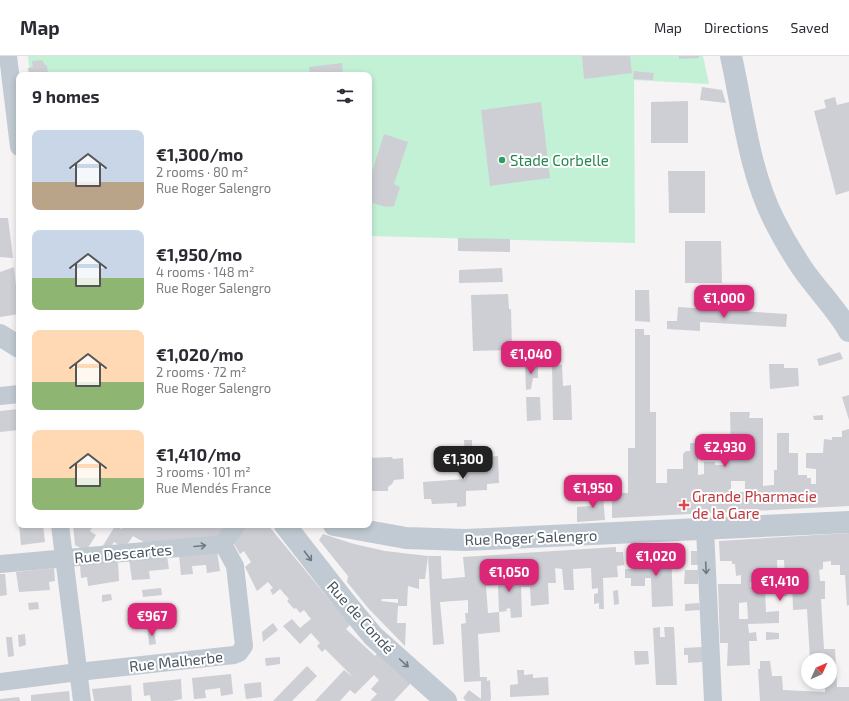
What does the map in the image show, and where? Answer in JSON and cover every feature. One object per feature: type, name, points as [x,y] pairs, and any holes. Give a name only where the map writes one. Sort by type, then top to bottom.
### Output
[{"type":"street","points":[[8,56],[16,122]]},
{"type":"street","points":[[731,56],[756,174],[774,221],[802,268],[832,304],[848,329]]},
{"type":"street","points":[[0,335],[16,345]]},
{"type":"street","points":[[0,396],[16,394]]},
{"type":"street","name":"Rue Roger Salengro","points":[[348,528],[375,534],[406,538],[466,540],[849,522]]},
{"type":"street","points":[[60,528],[82,701]]},
{"type":"street","points":[[224,544],[235,528]]},
{"type":"street","name":"Rue de Condé","points":[[287,528],[373,636],[446,701]]},
{"type":"street","points":[[705,529],[713,701]]},
{"type":"street","name":"Rue Descartes","points":[[0,564],[224,544]]},
{"type":"street","name":"Rue Malherbe","points":[[0,682],[234,655],[239,653],[244,646],[235,566],[224,544]]},
{"type":"green space","name":"Stade Corbelle","points":[[28,56],[703,56],[709,84],[634,80],[635,243],[372,236],[372,72],[30,72]]},
{"type":"building","points":[[582,56],[630,56],[632,73],[584,79]]},
{"type":"building","points":[[679,56],[699,56],[699,58],[679,59]]},
{"type":"building","points":[[42,60],[45,65],[47,65],[48,72],[29,72],[28,68],[33,67],[32,61]]},
{"type":"building","points":[[342,63],[343,72],[310,72],[309,67]]},
{"type":"building","points":[[634,71],[654,73],[653,80],[633,79]]},
{"type":"building","points":[[702,87],[722,90],[726,103],[700,100]]},
{"type":"building","points":[[835,97],[837,105],[849,102],[849,191],[836,195],[814,111],[826,108],[824,100]]},
{"type":"building","points":[[688,101],[688,143],[651,143],[651,102]]},
{"type":"building","points":[[541,102],[550,178],[490,186],[481,110]]},
{"type":"building","points":[[384,134],[408,142],[394,184],[400,187],[394,206],[386,207],[372,203],[372,172]]},
{"type":"building","points":[[668,171],[705,171],[705,213],[669,213]]},
{"type":"building","points":[[0,218],[8,218],[13,258],[0,257]]},
{"type":"building","points":[[458,238],[510,239],[510,252],[458,251]]},
{"type":"building","points":[[685,241],[721,241],[722,283],[685,283]]},
{"type":"building","points":[[14,267],[16,286],[16,314],[0,317],[0,272]]},
{"type":"building","points":[[502,268],[503,282],[459,283],[459,270]]},
{"type":"building","points":[[635,290],[649,290],[650,322],[635,321]]},
{"type":"building","points":[[508,294],[509,309],[511,309],[512,350],[473,351],[471,295]]},
{"type":"building","points":[[678,307],[787,314],[786,327],[700,322],[700,331],[667,329],[667,321],[677,321]]},
{"type":"building","points":[[635,329],[644,329],[644,335],[650,335],[650,412],[656,412],[656,483],[667,483],[667,469],[683,469],[683,454],[686,451],[690,451],[690,443],[698,443],[698,475],[704,474],[704,462],[715,462],[715,465],[723,465],[723,449],[731,449],[730,412],[750,412],[749,418],[763,418],[763,486],[774,485],[774,470],[777,470],[777,433],[789,433],[789,453],[798,453],[798,475],[807,475],[807,478],[811,478],[811,484],[816,484],[816,469],[806,468],[806,453],[823,453],[824,439],[832,440],[832,437],[842,437],[842,431],[849,429],[849,506],[612,518],[612,493],[628,493],[628,448],[635,448]],"holes":[[[731,481],[745,481],[745,492],[731,492]]]},
{"type":"building","points":[[840,352],[843,359],[819,366],[817,359]]},
{"type":"building","points":[[533,364],[533,367],[538,367],[538,378],[533,378],[531,389],[526,390],[525,365]]},
{"type":"building","points":[[769,364],[784,364],[784,368],[798,368],[799,386],[770,389]]},
{"type":"building","points":[[552,365],[562,365],[563,386],[571,385],[572,420],[553,420]]},
{"type":"building","points":[[849,395],[849,420],[842,397]]},
{"type":"building","points":[[526,397],[540,397],[541,420],[527,421]]},
{"type":"building","points":[[16,409],[16,430],[0,432],[0,411]]},
{"type":"building","points":[[823,415],[823,420],[814,420],[813,416]]},
{"type":"building","points":[[464,440],[472,440],[472,464],[465,464],[465,468],[485,466],[485,457],[498,456],[499,483],[487,484],[487,490],[466,491],[466,506],[457,507],[457,503],[432,504],[431,499],[424,499],[423,482],[465,479],[465,472],[455,472],[455,458],[465,458]]},
{"type":"building","points":[[372,458],[403,458],[404,479],[394,480],[388,487],[388,491],[372,491]]},
{"type":"building","points":[[591,492],[605,492],[605,495],[603,496],[605,520],[577,522],[577,507],[591,506]]},
{"type":"building","points":[[19,528],[43,528],[45,542],[21,545]]},
{"type":"building","points":[[73,528],[92,528],[90,531],[96,535],[86,551],[75,545]]},
{"type":"building","points":[[114,528],[225,528],[220,536],[147,544],[133,536],[126,546],[122,547],[114,542],[110,548],[101,549]]},
{"type":"building","points":[[243,528],[270,528],[350,625],[346,629],[375,656],[378,652],[411,683],[394,701],[370,701],[377,694],[371,689],[379,680],[374,675],[355,694],[350,690],[340,701],[315,701],[344,670],[354,678],[325,649],[322,652],[317,646],[320,643],[311,633],[300,644],[283,626],[292,619],[300,628],[311,619],[304,610],[300,613],[296,608],[294,609],[287,601],[289,599],[280,589],[273,595],[270,590],[273,588],[268,582],[257,591],[245,567],[251,562],[244,551],[240,554],[234,544]]},
{"type":"building","points":[[849,533],[849,605],[847,606],[845,575],[840,575],[840,565],[831,565],[831,561],[823,562],[823,569],[819,570],[820,581],[825,581],[825,599],[821,599],[824,649],[835,649],[835,653],[810,653],[807,609],[793,610],[792,577],[785,577],[784,560],[777,560],[778,582],[787,582],[787,596],[778,597],[778,588],[765,589],[766,612],[779,611],[779,623],[748,624],[749,633],[756,632],[757,641],[749,641],[750,665],[727,666],[728,643],[720,643],[718,584],[741,584],[741,575],[736,576],[735,564],[732,564],[732,561],[720,561],[719,541]],"holes":[[[764,570],[765,586],[750,587],[750,582],[753,582],[752,571]],[[747,602],[748,619],[739,619],[739,603]]]},
{"type":"building","points":[[323,534],[354,544],[385,551],[428,556],[425,579],[419,579],[419,589],[408,586],[407,606],[398,606],[397,623],[406,623],[405,646],[369,609],[347,582],[348,576],[319,540]],"holes":[[[382,599],[398,599],[398,603],[381,601]]]},
{"type":"building","points":[[616,547],[616,552],[623,552],[624,565],[617,566],[618,577],[603,578],[604,609],[599,609],[599,603],[594,604],[594,594],[598,593],[598,588],[592,589],[591,568],[573,569],[574,590],[564,590],[562,569],[555,568],[556,583],[548,583],[549,604],[531,606],[530,587],[521,587],[522,617],[511,618],[510,608],[506,609],[507,611],[499,612],[500,632],[478,634],[480,677],[487,677],[487,681],[490,680],[491,699],[490,701],[466,701],[463,698],[469,690],[481,699],[481,681],[464,682],[461,624],[466,623],[465,613],[468,613],[468,600],[440,602],[444,644],[433,645],[428,556],[441,556],[442,579],[465,577],[463,557]],"holes":[[[498,585],[499,612],[488,613],[486,586]]]},
{"type":"building","points":[[671,548],[673,606],[652,607],[651,578],[645,578],[645,586],[631,586],[631,578],[625,578],[625,569],[650,569],[650,549]]},
{"type":"building","points":[[217,551],[220,571],[207,573],[206,565],[192,566],[193,574],[181,575],[179,555]]},
{"type":"building","points":[[691,551],[698,551],[698,565],[691,565]]},
{"type":"building","points":[[167,556],[169,569],[149,571],[150,579],[132,580],[129,560]]},
{"type":"building","points":[[118,561],[119,581],[88,586],[87,577],[81,578],[80,565]]},
{"type":"building","points":[[54,568],[55,581],[49,582],[50,590],[19,592],[16,572]]},
{"type":"building","points":[[685,570],[698,570],[698,584],[684,584]]},
{"type":"building","points":[[0,574],[5,574],[7,595],[0,596]]},
{"type":"building","points":[[161,588],[162,595],[143,597],[142,590]]},
{"type":"building","points":[[618,590],[619,604],[614,605],[613,591]]},
{"type":"building","points":[[111,594],[112,600],[102,602],[102,595]]},
{"type":"building","points":[[38,602],[39,609],[29,610],[28,603]]},
{"type":"building","points":[[699,603],[700,610],[685,611],[685,604]]},
{"type":"building","points":[[273,623],[278,630],[263,642],[262,632]]},
{"type":"building","points":[[660,627],[660,637],[665,637],[664,627],[674,627],[677,685],[656,685],[653,628]]},
{"type":"building","points":[[148,630],[154,630],[156,644],[149,645]]},
{"type":"building","points":[[766,632],[779,633],[779,639],[766,640]]},
{"type":"building","points":[[25,634],[26,645],[19,647],[18,635]]},
{"type":"building","points":[[6,637],[12,637],[14,656],[8,657]]},
{"type":"building","points":[[702,647],[702,662],[688,663],[688,655],[684,655],[684,648]]},
{"type":"building","points":[[634,651],[648,651],[649,664],[635,665]]},
{"type":"building","points":[[280,657],[280,664],[266,666],[265,658]]},
{"type":"building","points":[[760,661],[770,661],[772,676],[782,676],[783,690],[825,692],[825,689],[849,687],[849,701],[760,701],[758,669],[760,669]]},
{"type":"building","points":[[307,666],[317,676],[292,701],[273,701]]},
{"type":"building","points":[[517,670],[524,670],[524,675],[533,674],[533,678],[548,677],[549,695],[510,697],[510,685],[518,684]]},
{"type":"building","points":[[231,674],[233,694],[221,696],[220,688],[205,690],[206,698],[194,699],[192,678]]},
{"type":"building","points":[[181,679],[182,699],[172,701],[151,701],[150,695],[144,696],[143,683]]},
{"type":"building","points":[[261,682],[262,697],[246,699],[244,684]]},
{"type":"building","points":[[131,685],[132,701],[94,701],[92,689]]},
{"type":"building","points":[[69,691],[70,701],[31,701],[31,695]]},
{"type":"building","points":[[19,697],[20,701],[0,701],[0,699]]},
{"type":"place","name":"Stade Corbelle","points":[[502,160]]},
{"type":"place","name":"Grande Pharmacie de la Gare","points":[[684,505]]}]
